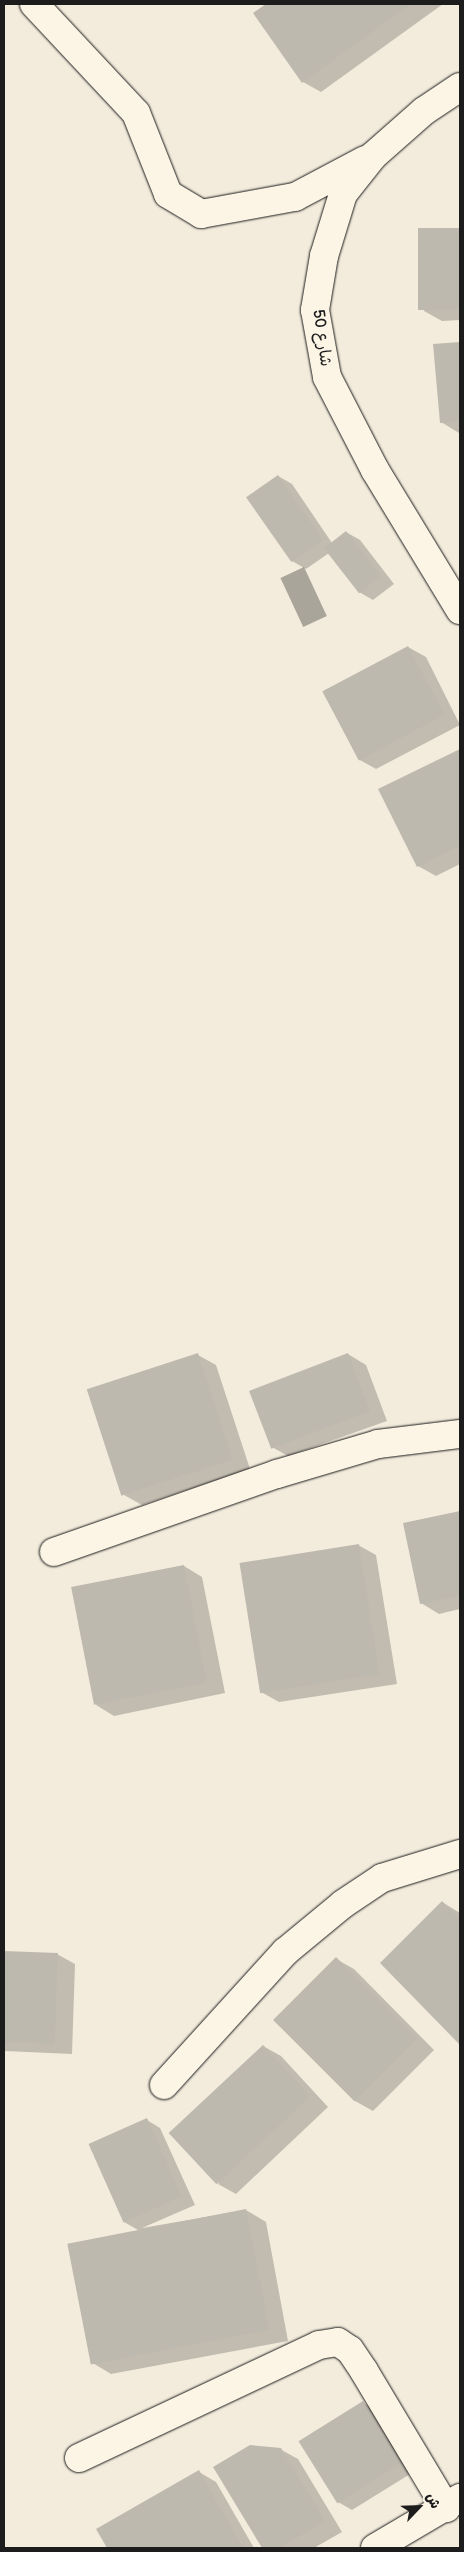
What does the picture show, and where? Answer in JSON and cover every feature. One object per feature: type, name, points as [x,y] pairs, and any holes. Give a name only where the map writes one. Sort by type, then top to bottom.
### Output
[{"type":"street","points":[[34,4],[136,113],[168,194],[201,214],[295,197],[372,156]]},
{"type":"street","name":"شارع 50","points":[[460,87],[424,111],[372,156],[343,194],[324,256],[314,310],[327,377],[375,470],[460,610]]},
{"type":"street","points":[[54,1552],[278,1474],[378,1444],[460,1434]]},
{"type":"street","points":[[164,2085],[286,1952],[343,1904],[382,1878],[460,1854]]},
{"type":"street","points":[[79,2458],[319,2345],[338,2342],[350,2350],[453,2503],[375,2548]]},
{"type":"shaded area","points":[[304,567],[327,616],[303,627],[280,578]]},
{"type":"building","points":[[266,4],[411,4],[302,83],[253,13]]},
{"type":"building","points":[[418,228],[460,228],[460,310],[418,310]]},
{"type":"building","points":[[460,342],[460,421],[440,423],[433,344]]},
{"type":"building","points":[[278,475],[323,540],[291,562],[246,497]]},
{"type":"building","points":[[346,531],[381,576],[359,593],[324,548]]},
{"type":"building","points":[[408,646],[445,715],[359,760],[322,692]]},
{"type":"building","points":[[460,749],[460,846],[417,867],[378,789]]},
{"type":"building","points":[[198,1353],[233,1460],[121,1496],[87,1389]]},
{"type":"building","points":[[348,1353],[370,1411],[271,1449],[249,1391]]},
{"type":"building","points":[[460,1511],[460,1596],[420,1604],[403,1523]]},
{"type":"building","points":[[359,1544],[380,1674],[260,1693],[239,1563]]},
{"type":"building","points":[[184,1565],[207,1683],[94,1705],[71,1587]]},
{"type":"building","points":[[442,1901],[460,1919],[460,2045],[380,1963]]},
{"type":"building","points":[[4,1951],[58,1953],[55,2044],[4,2042]]},
{"type":"building","points":[[336,1957],[417,2038],[354,2101],[273,2020]]},
{"type":"building","points":[[263,2045],[311,2096],[216,2184],[169,2133]]},
{"type":"building","points":[[147,2118],[182,2197],[124,2223],[89,2144]]},
{"type":"building","points":[[246,2209],[269,2330],[91,2364],[67,2244]]},
{"type":"building","points":[[363,2401],[402,2463],[337,2503],[299,2441]]},
{"type":"building","points":[[250,2445],[281,2448],[325,2521],[280,2548],[262,2548],[213,2467]]},
{"type":"building","points":[[199,2470],[243,2548],[107,2548],[96,2529]]}]
